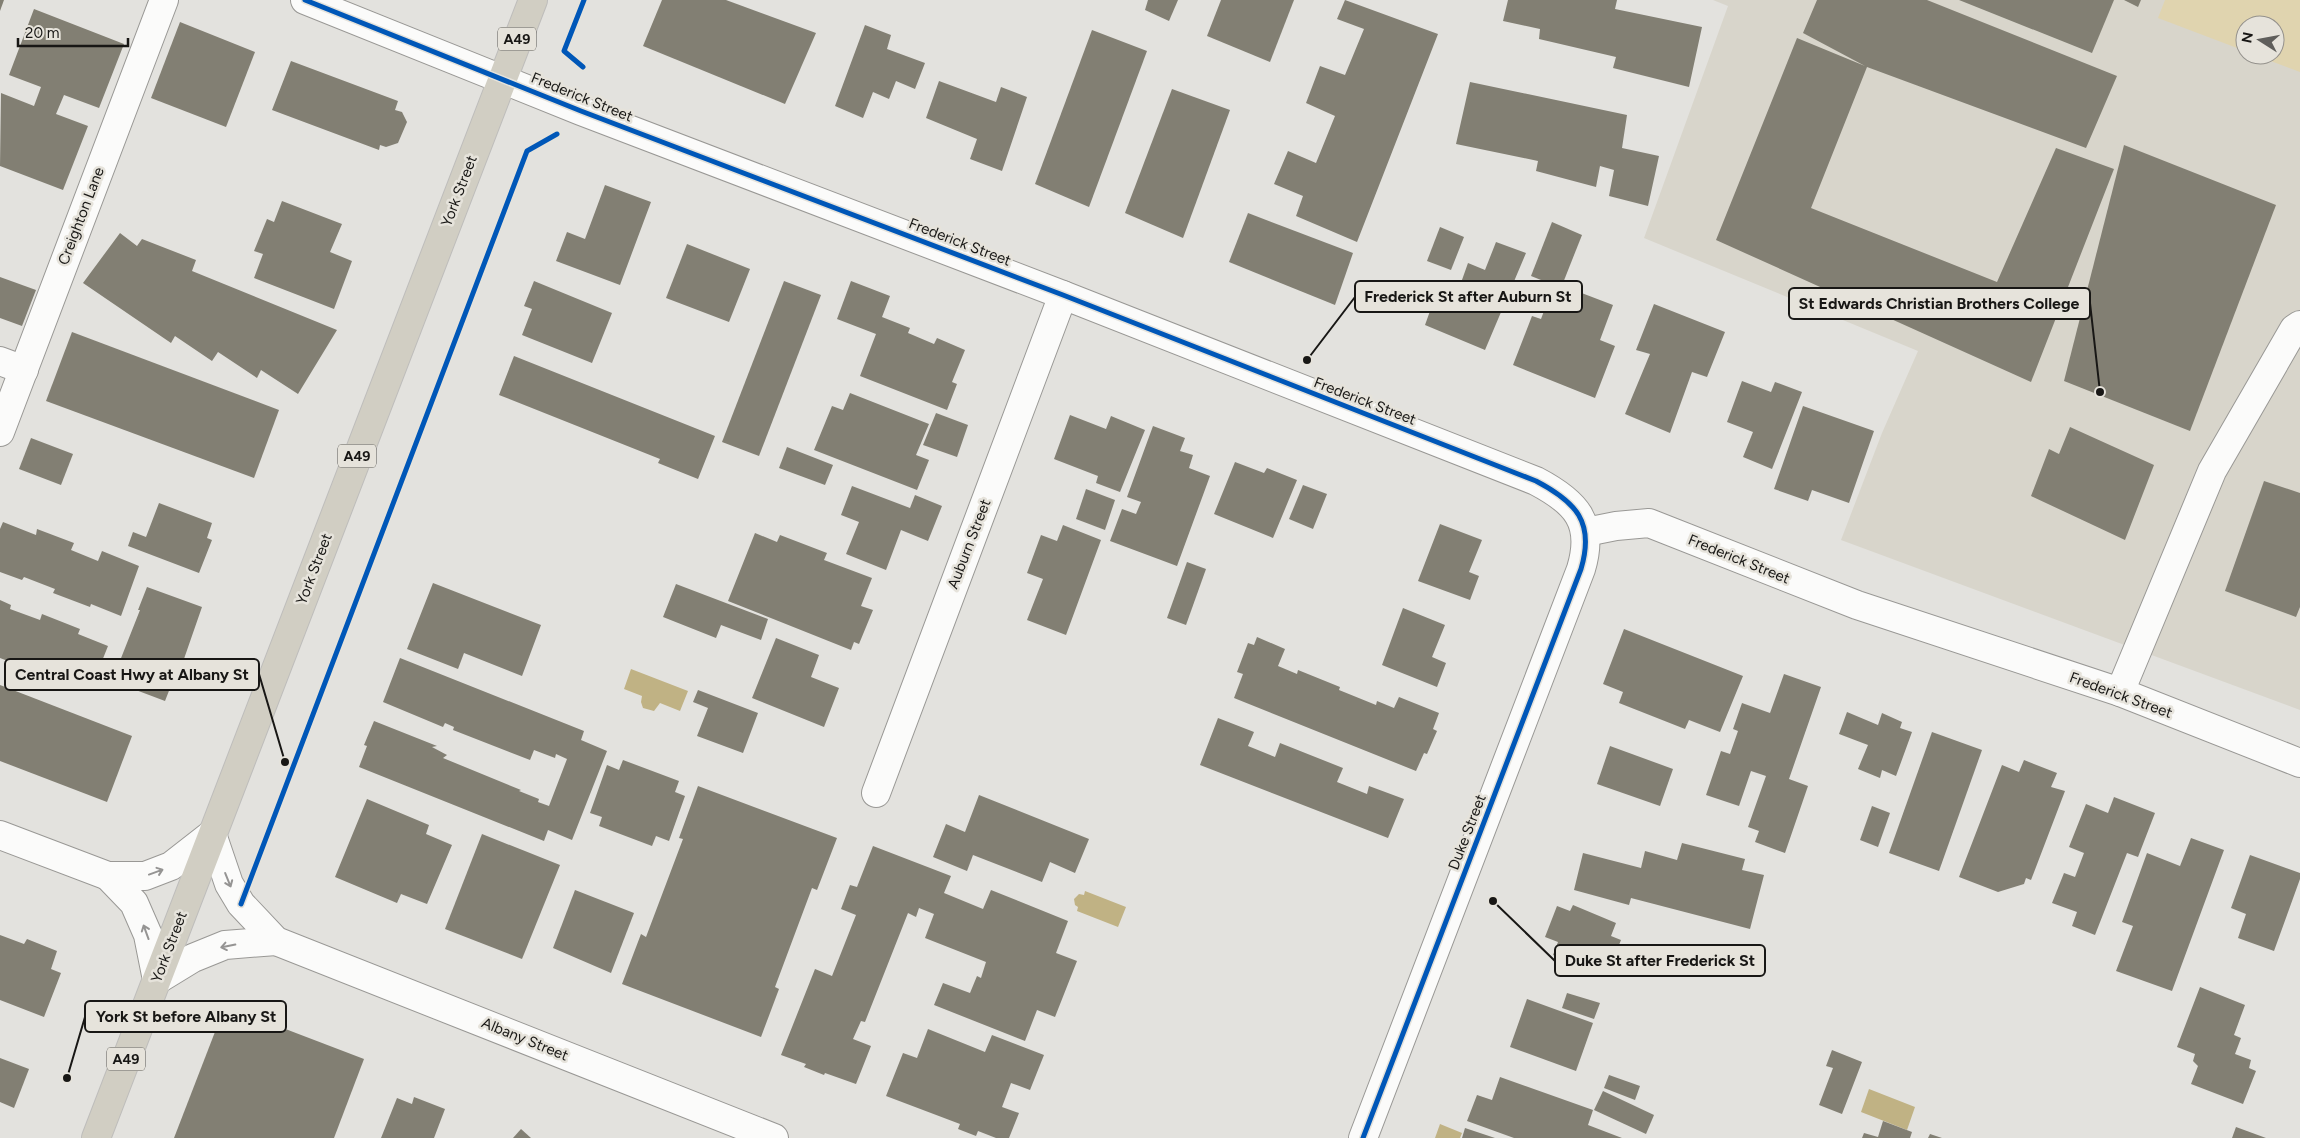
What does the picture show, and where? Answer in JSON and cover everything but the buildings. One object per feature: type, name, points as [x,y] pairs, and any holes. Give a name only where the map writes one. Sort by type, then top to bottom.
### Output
[{"type":"highway","name":"York Street","points":[[96,1138],[533,0]]},
{"type":"street","name":"Creighton Lane","points":[[0,432],[12,365],[56,282],[164,0]]},
{"type":"street","name":"Frederick Street","points":[[305,0],[503,79],[1063,295],[1536,482],[1566,499],[1580,517],[1586,532],[1616,526],[1649,523],[1857,605],[2120,692],[2300,763]]},
{"type":"street","name":"Auburn Street","points":[[876,793],[1063,295]]},
{"type":"street","points":[[2120,692],[2212,471],[2294,328],[2300,324]]},
{"type":"street","name":"Duke Street","points":[[1363,1138],[1581,569],[1586,532]]},
{"type":"street","points":[[0,835],[108,876],[144,876],[171,866],[212,834],[233,890],[241,904],[276,941]]},
{"type":"street","points":[[108,876],[134,903],[148,935],[157,980],[193,958],[225,946],[276,941]]},
{"type":"street","name":"Albany Street","points":[[276,941],[774,1138]]},
{"type":"shaded area","points":[[1713,0],[2300,0],[2300,710],[1841,540],[1882,433],[1918,351],[1644,238],[1728,6]]},
{"type":"shaded area","points":[[2165,0],[2300,0],[2300,72],[2281,65],[2285,65],[2285,15],[2235,15],[2235,47],[2158,18]]},
{"type":"shaded area","points":[[631,669],[688,691],[680,711],[660,703],[654,711],[643,708],[642,696],[624,689]]},
{"type":"shaded area","points":[[1085,891],[1126,907],[1118,927],[1077,911],[1078,907],[1075,905],[1074,899],[1079,894],[1084,895]]},
{"type":"shaded area","points":[[1869,1089],[1915,1107],[1907,1130],[1861,1112]]},
{"type":"shaded area","points":[[1440,1124],[1462,1133],[1460,1138],[1435,1138]]},
{"type":"cycle path","points":[[305,0],[581,111],[1063,295],[1536,481],[1562,497],[1572,506],[1579,515],[1586,538],[1581,569],[1363,1138]]},
{"type":"cycle path","points":[[583,67],[564,51],[584,0]]},
{"type":"cycle path","points":[[241,904],[527,151],[557,134]]},
{"type":"place","name":"Frederick St after Auburn St","points":[[1307,360]]},
{"type":"place","name":"St Edwards Christian Brothers College","points":[[2100,392]]},
{"type":"place","name":"Central Coast Hwy at Albany St","points":[[285,762]]},
{"type":"place","name":"Duke St after Frederick St","points":[[1493,901]]},
{"type":"place","name":"York St before Albany St","points":[[67,1078]]}]
